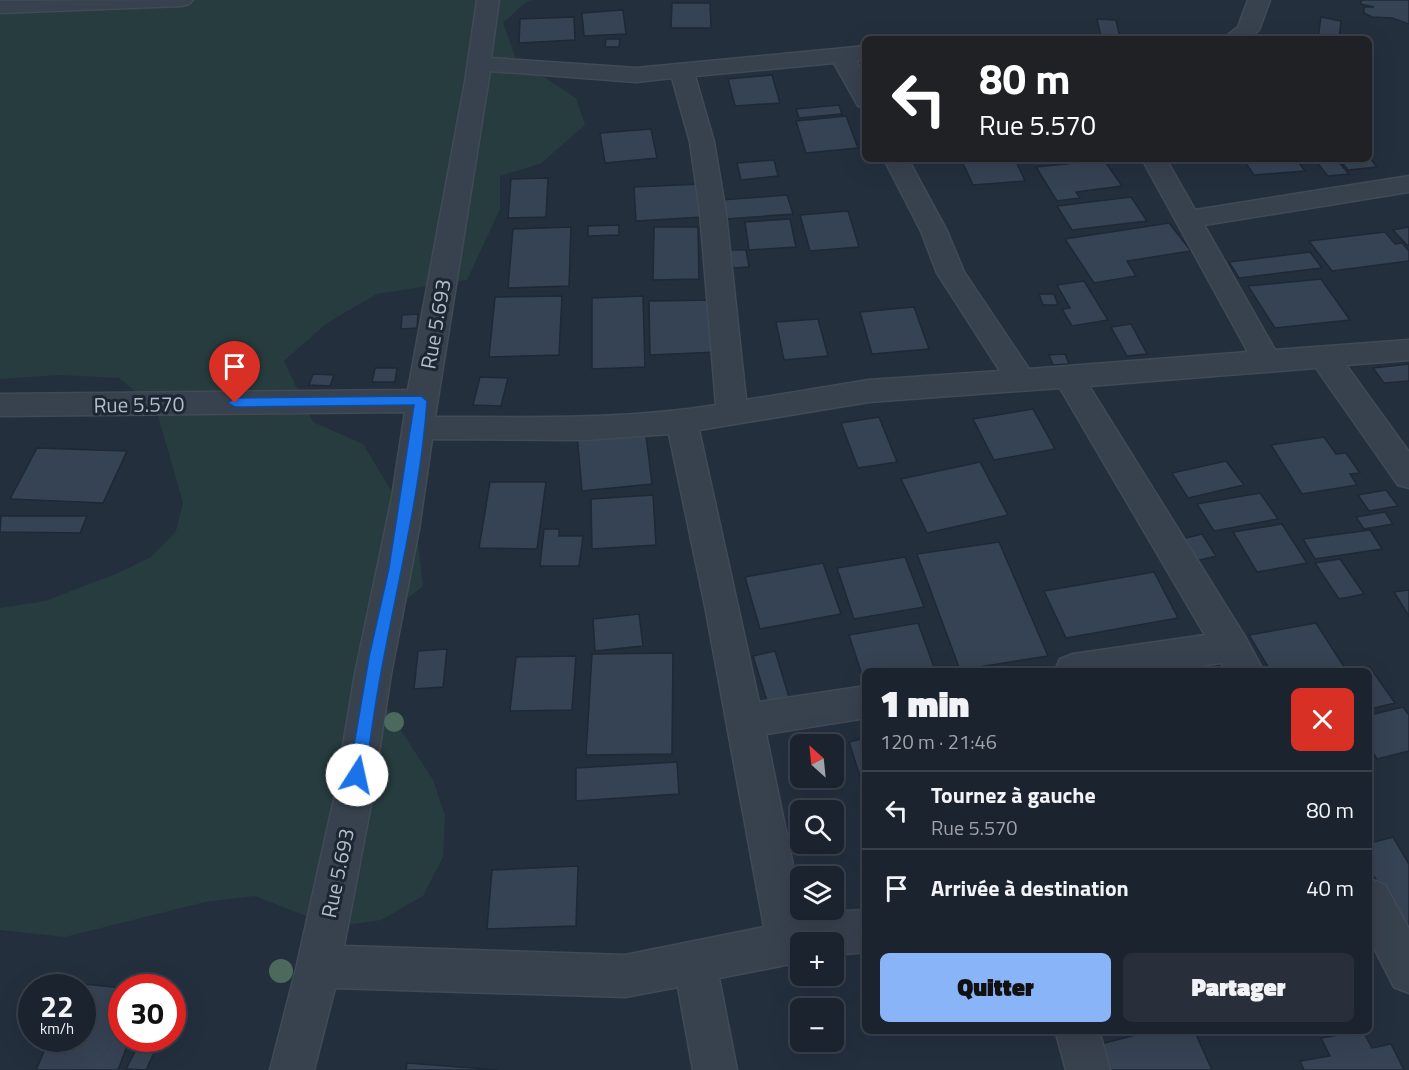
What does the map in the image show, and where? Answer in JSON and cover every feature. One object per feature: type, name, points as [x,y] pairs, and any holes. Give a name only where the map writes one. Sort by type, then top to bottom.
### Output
[{"type":"street","points":[[0,7],[182,0]]},
{"type":"street","name":"Rue 5.693","points":[[292,1070],[353,798],[376,657],[396,568],[480,64],[488,0]]},
{"type":"street","points":[[1239,36],[1248,30],[1259,0]]},
{"type":"street","points":[[480,64],[636,75],[862,54]]},
{"type":"street","points":[[842,56],[862,94]]},
{"type":"street","points":[[682,72],[702,142],[713,213],[732,413]]},
{"type":"street","points":[[898,162],[934,231],[951,273],[1021,380]]},
{"type":"street","points":[[1156,162],[1267,361]]},
{"type":"street","points":[[1187,219],[1409,184]]},
{"type":"street","name":"Rue 5.570","points":[[0,405],[420,414],[586,429],[682,422],[869,391],[1409,350]]},
{"type":"street","points":[[1324,357],[1409,476]]},
{"type":"street","points":[[1068,377],[1238,658],[1100,668]]},
{"type":"street","points":[[682,422],[788,944]]},
{"type":"street","points":[[744,721],[862,703]]},
{"type":"street","points":[[1372,903],[1409,972]]},
{"type":"street","points":[[317,966],[625,976],[845,932],[862,931]]},
{"type":"street","points":[[695,962],[715,1070]]},
{"type":"street","points":[[1078,1034],[1088,1070]]},
{"type":"green space","points":[[0,0],[533,0],[526,2],[503,23],[516,59],[576,98],[585,125],[540,164],[500,176],[500,209],[467,280],[377,294],[327,323],[284,361],[313,422],[363,444],[417,533],[423,586],[364,635],[361,668],[433,780],[445,816],[443,857],[423,896],[381,920],[334,927],[255,896],[205,902],[65,937],[0,930],[0,608],[45,601],[118,573],[151,557],[176,531],[183,503],[156,409],[119,378],[59,375],[0,379]]},
{"type":"building","points":[[1362,0],[1409,0],[1409,24],[1392,18],[1372,17],[1364,13],[1364,7],[1374,7],[1360,4]]},
{"type":"building","points":[[672,3],[710,3],[711,28],[671,28]]},
{"type":"building","points":[[623,10],[626,34],[584,36],[582,13]]},
{"type":"building","points":[[574,17],[575,40],[519,43],[520,19]]},
{"type":"building","points":[[1321,17],[1341,21],[1339,36],[1318,36]]},
{"type":"building","points":[[1097,19],[1116,20],[1120,36],[1101,36]]},
{"type":"building","points":[[606,39],[620,39],[619,47],[605,47]]},
{"type":"building","points":[[772,75],[780,103],[735,106],[728,79]]},
{"type":"building","points":[[839,105],[842,114],[799,118],[796,109]]},
{"type":"building","points":[[846,116],[858,148],[806,153],[796,121]]},
{"type":"building","points":[[651,129],[657,158],[605,163],[600,133]]},
{"type":"building","points":[[774,160],[778,176],[741,180],[737,163]]},
{"type":"building","points":[[1372,161],[1377,167],[1348,170],[1341,162]]},
{"type":"building","points":[[962,162],[1016,162],[1025,181],[973,185]]},
{"type":"building","points":[[1105,162],[1122,186],[1076,192],[1080,198],[1057,201],[1036,167]]},
{"type":"building","points":[[1245,162],[1298,162],[1305,171],[1254,175]]},
{"type":"building","points":[[1316,162],[1339,162],[1349,174],[1328,176]]},
{"type":"building","points":[[548,178],[546,217],[508,218],[511,179]]},
{"type":"building","points":[[700,184],[704,217],[636,221],[634,187]]},
{"type":"building","points":[[787,195],[793,214],[726,219],[721,200]]},
{"type":"building","points":[[1131,197],[1147,221],[1072,230],[1057,206]]},
{"type":"building","points":[[848,211],[859,247],[810,251],[800,215]]},
{"type":"building","points":[[790,219],[796,247],[749,250],[745,222]]},
{"type":"building","points":[[1169,223],[1191,251],[1127,261],[1136,276],[1094,283],[1065,239]]},
{"type":"building","points":[[619,225],[619,235],[588,236],[588,226]]},
{"type":"building","points":[[571,227],[569,286],[508,288],[513,229]]},
{"type":"building","points":[[654,227],[698,227],[699,279],[653,280]]},
{"type":"building","points":[[1409,227],[1409,245],[1407,245],[1393,230]]},
{"type":"building","points":[[1385,232],[1395,244],[1402,243],[1409,251],[1409,261],[1332,271],[1309,241]]},
{"type":"building","points":[[730,250],[746,250],[749,267],[733,268]]},
{"type":"building","points":[[1310,252],[1322,268],[1239,278],[1229,262]]},
{"type":"building","points":[[1321,279],[1350,320],[1275,328],[1248,286]]},
{"type":"building","points":[[1084,281],[1108,320],[1072,326],[1062,309],[1070,308],[1057,285]]},
{"type":"building","points":[[1039,294],[1054,294],[1058,305],[1043,305]]},
{"type":"building","points":[[562,296],[559,355],[489,357],[495,297]]},
{"type":"building","points":[[643,296],[645,367],[592,369],[592,298]]},
{"type":"building","points":[[715,300],[718,352],[650,355],[649,301]]},
{"type":"building","points":[[914,307],[929,349],[872,354],[860,312]]},
{"type":"building","points":[[418,314],[417,328],[401,329],[402,315]]},
{"type":"building","points":[[818,319],[828,356],[784,360],[776,322]]},
{"type":"building","points":[[1131,324],[1147,354],[1127,356],[1111,327]]},
{"type":"building","points":[[1065,354],[1069,364],[1053,365],[1049,355]]},
{"type":"building","points":[[1409,364],[1409,381],[1384,383],[1373,368]]},
{"type":"building","points":[[375,368],[397,368],[395,382],[372,382]]},
{"type":"building","points":[[313,374],[334,375],[330,386],[309,385]]},
{"type":"building","points":[[480,377],[508,378],[501,406],[473,405]]},
{"type":"building","points":[[1033,409],[1055,449],[994,460],[973,419]]},
{"type":"building","points":[[879,417],[897,462],[858,468],[841,423]]},
{"type":"building","points":[[645,428],[652,484],[582,491],[577,434]]},
{"type":"building","points":[[1324,437],[1336,454],[1346,453],[1360,473],[1350,474],[1357,485],[1302,494],[1271,445]]},
{"type":"building","points":[[37,448],[127,451],[103,503],[10,499]]},
{"type":"building","points":[[1226,461],[1244,485],[1188,498],[1172,473]]},
{"type":"building","points":[[980,462],[1008,515],[927,533],[901,479]]},
{"type":"building","points":[[490,482],[546,482],[537,549],[479,548]]},
{"type":"building","points":[[1386,490],[1398,506],[1369,511],[1358,495]]},
{"type":"building","points":[[1260,493],[1278,519],[1214,531],[1197,504]]},
{"type":"building","points":[[653,495],[656,545],[592,549],[591,499]]},
{"type":"building","points":[[1385,512],[1393,524],[1364,529],[1356,517]]},
{"type":"building","points":[[1,516],[87,516],[80,533],[0,532]]},
{"type":"building","points":[[1282,524],[1307,563],[1257,572],[1233,532]]},
{"type":"building","points":[[544,529],[559,529],[559,536],[583,536],[579,566],[540,566]]},
{"type":"building","points":[[1370,530],[1382,549],[1315,559],[1303,539]]},
{"type":"building","points":[[1202,534],[1216,556],[1196,561],[1182,539]]},
{"type":"building","points":[[999,542],[1048,656],[959,668],[917,554]]},
{"type":"building","points":[[905,557],[924,607],[854,619],[837,568]]},
{"type":"building","points":[[1340,559],[1364,594],[1339,599],[1315,563]]},
{"type":"building","points":[[823,563],[841,614],[760,629],[745,577]]},
{"type":"building","points":[[1154,572],[1178,618],[1066,638],[1044,591]]},
{"type":"building","points":[[1409,590],[1409,616],[1394,592]]},
{"type":"building","points":[[639,614],[643,646],[595,651],[593,619]]},
{"type":"building","points":[[918,623],[934,668],[862,668],[862,675],[849,635]]},
{"type":"building","points":[[1316,623],[1345,668],[1269,668],[1249,635]]},
{"type":"building","points":[[447,649],[443,687],[414,689],[418,651]]},
{"type":"building","points":[[775,651],[789,697],[767,701],[753,656]]},
{"type":"building","points":[[673,653],[672,754],[586,755],[592,654]]},
{"type":"building","points":[[576,656],[572,710],[510,711],[516,657]]},
{"type":"building","points":[[1372,670],[1395,703],[1372,709]]},
{"type":"building","points":[[1403,707],[1409,715],[1409,751],[1377,759],[1372,751],[1372,715]]},
{"type":"building","points":[[862,739],[862,783],[849,742]]},
{"type":"building","points":[[677,762],[679,794],[576,801],[576,768]]},
{"type":"building","points":[[1393,837],[1409,864],[1409,932],[1372,873],[1372,842]]},
{"type":"building","points":[[578,866],[576,926],[487,929],[492,870]]},
{"type":"building","points":[[96,985],[108,987],[108,1052],[125,1052],[118,1070],[36,1070],[44,1052],[96,1052]]},
{"type":"building","points":[[1140,1034],[1196,1034],[1212,1070],[1103,1070],[1093,1046]]},
{"type":"building","points":[[1365,1034],[1372,1048],[1391,1044],[1404,1070],[1304,1070],[1300,1061],[1330,1056],[1321,1038]]},
{"type":"building","points":[[135,1052],[154,1052],[146,1070],[126,1069]]},
{"type":"building","points":[[407,1063],[499,1070],[406,1070]]},
{"type":"route","points":[[235,403],[421,401],[419,428],[396,568],[376,657],[357,775]]}]
